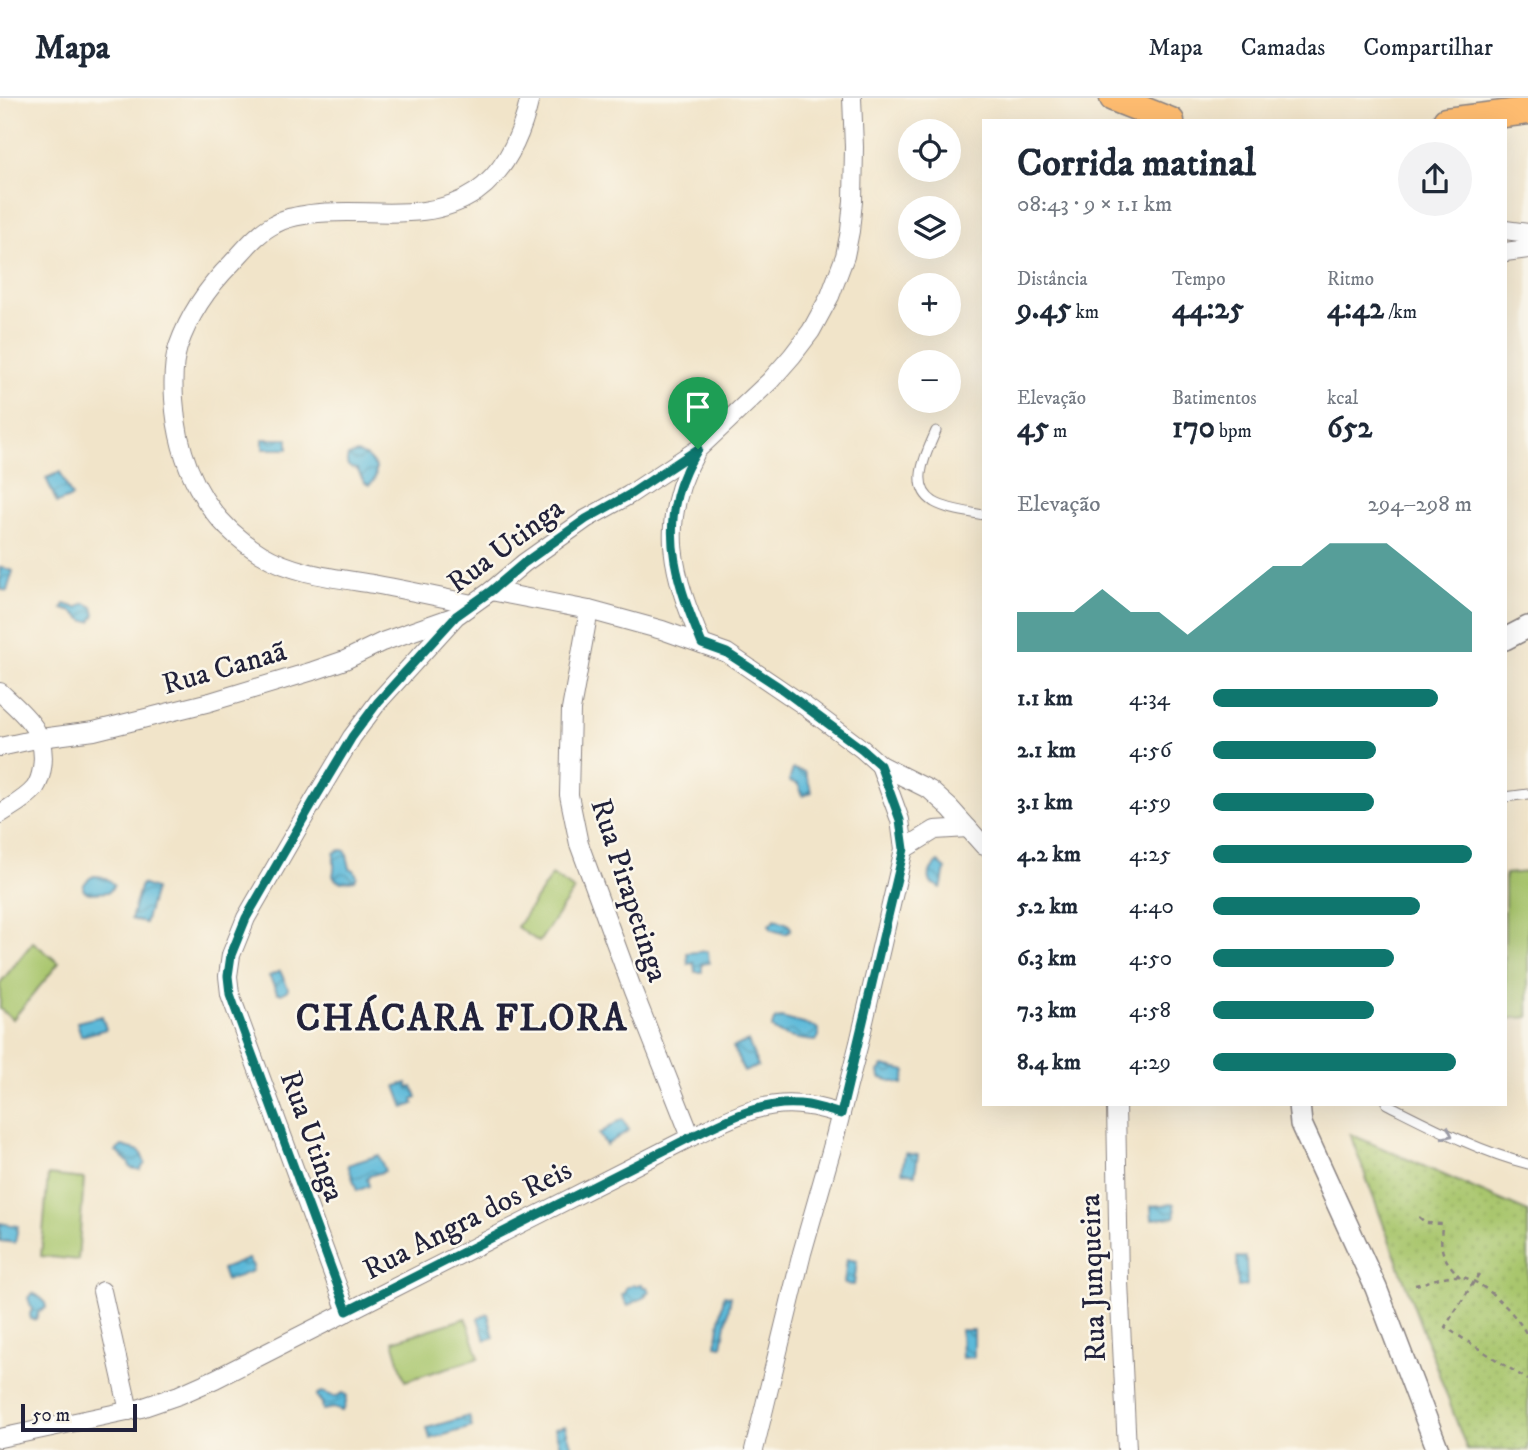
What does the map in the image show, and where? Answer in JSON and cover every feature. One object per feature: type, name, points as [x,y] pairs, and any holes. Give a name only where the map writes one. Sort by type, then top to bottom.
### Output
[{"type":"main road","points":[[1113,98],[1166,119]]},
{"type":"main road","points":[[1462,119],[1528,111]]},
{"type":"street","points":[[472,604],[315,574],[277,562],[252,547],[213,511],[191,475],[175,420],[173,381],[177,349],[196,306],[218,276],[272,225],[287,218],[322,212],[438,210],[476,192],[497,172],[513,149],[530,98]]},
{"type":"street","name":"Rua Utinga","points":[[347,1311],[233,1001],[228,976],[231,955],[246,918],[352,737],[378,702],[456,616],[586,519],[629,495],[698,449],[770,381],[811,331],[830,296],[845,256],[850,231],[854,147],[852,98]]},
{"type":"street","points":[[1507,230],[1528,233]]},
{"type":"street","points":[[1507,252],[1528,250]]},
{"type":"street","points":[[698,449],[684,474],[672,525],[673,557],[702,644]]},
{"type":"street","points":[[491,591],[589,610],[662,630],[727,653],[853,741],[880,765],[930,790],[982,844]]},
{"type":"street","name":"Rua Pirapetinga","points":[[589,610],[572,710],[569,795],[579,844],[691,1137]]},
{"type":"street","name":"Rua Canaã","points":[[0,747],[94,731],[210,702],[345,660],[383,642],[456,616]]},
{"type":"street","points":[[1507,638],[1528,627]]},
{"type":"street","points":[[0,692],[28,719],[41,738],[44,760],[35,787],[22,800],[0,814]]},
{"type":"street","points":[[754,1450],[799,1266],[841,1114],[904,849],[900,820],[880,765]]},
{"type":"street","points":[[904,849],[935,830],[968,828]]},
{"type":"street","name":"Rua Angra dos Reis","points":[[0,1438],[129,1411],[179,1395],[745,1112],[768,1105],[807,1105],[841,1114]]},
{"type":"street","name":"Rua Junqueira","points":[[1116,1106],[1119,1282],[1127,1450]]},
{"type":"street","points":[[1299,1106],[1301,1124],[1376,1288],[1438,1450]]},
{"type":"street","points":[[102,1291],[129,1411]]},
{"type":"lane","points":[[936,431],[925,458],[922,488],[935,503],[982,515]]},
{"type":"lane","points":[[1507,797],[1528,794]]},
{"type":"lane","points":[[1391,1106],[1457,1139],[1528,1164]]},
{"type":"path","points":[[1419,1217],[1426,1223],[1442,1224],[1440,1245],[1446,1262],[1460,1277]]},
{"type":"path","points":[[1479,1275],[1445,1327],[1528,1380]]},
{"type":"path","points":[[1415,1285],[1454,1276],[1469,1279],[1504,1303],[1528,1337]]},
{"type":"green space","points":[[1528,872],[1528,1017],[1507,1019],[1507,874]]},
{"type":"green space","points":[[552,875],[574,890],[539,942],[517,927]]},
{"type":"green space","points":[[33,942],[59,963],[13,1019],[0,1009],[0,983]]},
{"type":"green space","points":[[1350,1134],[1528,1212],[1528,1450],[1467,1450]]},
{"type":"green space","points":[[48,1175],[84,1179],[78,1260],[41,1256]]},
{"type":"green space","points":[[466,1318],[479,1358],[405,1381],[393,1341]]},
{"type":"water","points":[[263,439],[288,439],[288,449],[263,449]]},
{"type":"water","points":[[357,453],[366,456],[376,467],[376,475],[369,485],[364,482],[357,469],[347,464],[348,456]]},
{"type":"water","points":[[60,472],[72,497],[57,503],[46,478]]},
{"type":"water","points":[[0,567],[13,571],[7,591],[0,589]]},
{"type":"water","points":[[85,603],[93,607],[95,615],[91,621],[85,621],[73,612],[62,609],[65,604],[77,608]]},
{"type":"water","points":[[793,769],[805,772],[812,792],[803,796],[798,784],[789,781]]},
{"type":"water","points":[[341,850],[346,851],[350,868],[357,876],[355,880],[341,882],[333,875],[334,854]]},
{"type":"water","points":[[938,862],[946,869],[941,888],[931,883],[929,877]]},
{"type":"water","points":[[94,876],[105,878],[114,885],[109,892],[84,891],[83,886]]},
{"type":"water","points":[[141,884],[155,889],[145,923],[131,919]]},
{"type":"water","points":[[775,919],[788,924],[790,931],[785,934],[772,930],[769,925]]},
{"type":"water","points":[[708,951],[709,963],[702,964],[702,972],[695,972],[694,963],[688,964],[687,953]]},
{"type":"water","points":[[280,971],[288,988],[281,994],[277,992],[269,976]]},
{"type":"water","points":[[102,1016],[106,1029],[81,1036],[77,1022]]},
{"type":"water","points":[[781,1018],[815,1027],[819,1030],[819,1036],[816,1041],[781,1034],[772,1028],[775,1019]]},
{"type":"water","points":[[748,1041],[758,1066],[744,1072],[733,1047]]},
{"type":"water","points":[[883,1066],[906,1071],[903,1084],[880,1078],[879,1071]]},
{"type":"water","points":[[407,1083],[409,1088],[413,1087],[417,1097],[413,1099],[414,1104],[404,1108],[396,1086]]},
{"type":"water","points":[[622,1119],[629,1130],[606,1145],[599,1134]]},
{"type":"water","points":[[122,1146],[140,1151],[145,1163],[140,1170],[130,1168],[129,1163],[116,1151]]},
{"type":"water","points":[[905,1153],[918,1155],[915,1174],[902,1172]]},
{"type":"water","points":[[379,1155],[385,1171],[369,1176],[369,1186],[357,1191],[348,1165]]},
{"type":"water","points":[[1174,1204],[1175,1217],[1152,1219],[1151,1206]]},
{"type":"water","points":[[0,1223],[18,1226],[15,1243],[0,1241]]},
{"type":"water","points":[[1237,1257],[1246,1257],[1247,1286],[1238,1287]]},
{"type":"water","points":[[248,1259],[253,1266],[252,1271],[226,1281],[222,1269]]},
{"type":"water","points":[[847,1259],[857,1261],[854,1285],[844,1284]]},
{"type":"water","points":[[642,1284],[649,1292],[628,1306],[622,1295],[626,1288]]},
{"type":"water","points":[[32,1293],[40,1297],[46,1305],[34,1320],[31,1319],[32,1309],[28,1298]]},
{"type":"water","points":[[724,1295],[731,1296],[722,1346],[716,1345]]},
{"type":"water","points":[[488,1314],[494,1337],[485,1340],[478,1318]]},
{"type":"water","points":[[961,1330],[974,1330],[974,1357],[962,1358]]},
{"type":"water","points":[[322,1392],[335,1397],[343,1393],[347,1396],[342,1411],[333,1408],[323,1410],[317,1397],[317,1394]]},
{"type":"water","points":[[469,1416],[472,1427],[430,1439],[427,1428]]},
{"type":"water","points":[[565,1426],[572,1448],[561,1450],[555,1429]]},
{"type":"district","name":"CHÁCARA FLORA","points":[[462,1017]]},
{"type":"route","points":[[698,449],[684,474],[672,525],[673,557],[702,644],[727,653],[779,687],[880,765],[900,820],[904,849],[841,1114],[807,1105],[787,1104],[768,1105],[745,1112],[347,1311],[230,994],[228,976],[231,955],[246,918],[352,737],[378,702],[456,616],[586,519],[629,495],[698,449]]}]
